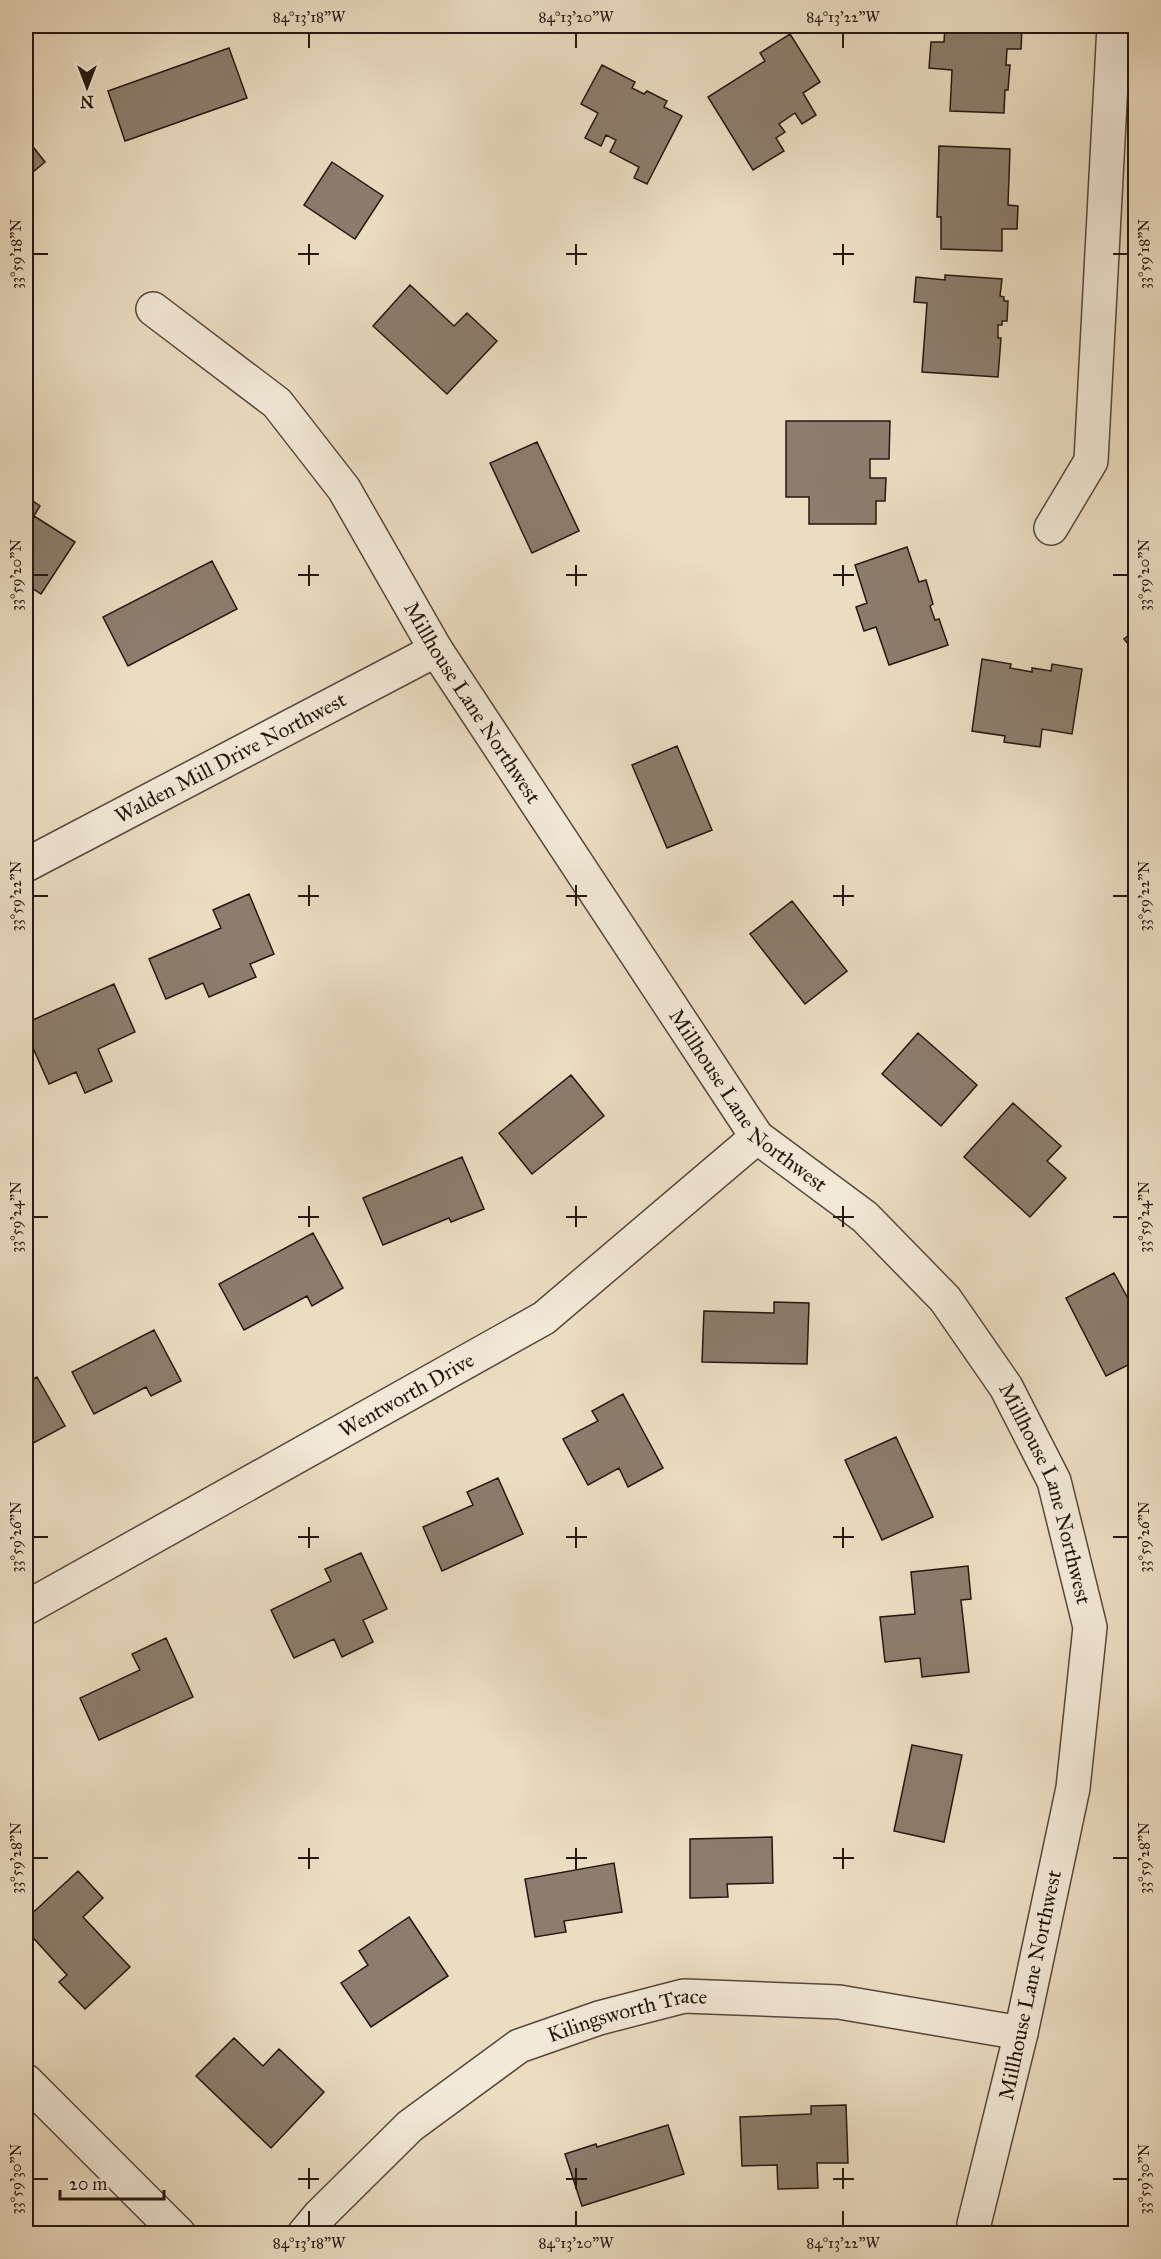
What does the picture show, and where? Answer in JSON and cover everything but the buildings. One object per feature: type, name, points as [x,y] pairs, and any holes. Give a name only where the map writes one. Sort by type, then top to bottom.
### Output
[{"type":"street","points":[[1051,528],[1090,461],[1114,26]]},
{"type":"street","name":"Millhouse Lane Northwest","points":[[153,309],[277,403],[344,489],[436,650],[757,1137],[865,1217],[945,1299],[1006,1387],[1054,1481],[1090,1627],[1073,1788],[1021,2033],[974,2224]]},
{"type":"street","name":"Walden Mill Drive Northwest","points":[[26,865],[436,650]]},
{"type":"street","name":"Wentworth Drive","points":[[26,1608],[544,1318],[757,1137]]},
{"type":"street","name":"Kilingsworth Trace","points":[[304,2234],[319,2216],[410,2126],[519,2046],[599,2019],[684,1996],[838,2002],[1021,2033]]},
{"type":"street","points":[[26,2081],[179,2234]]}]
